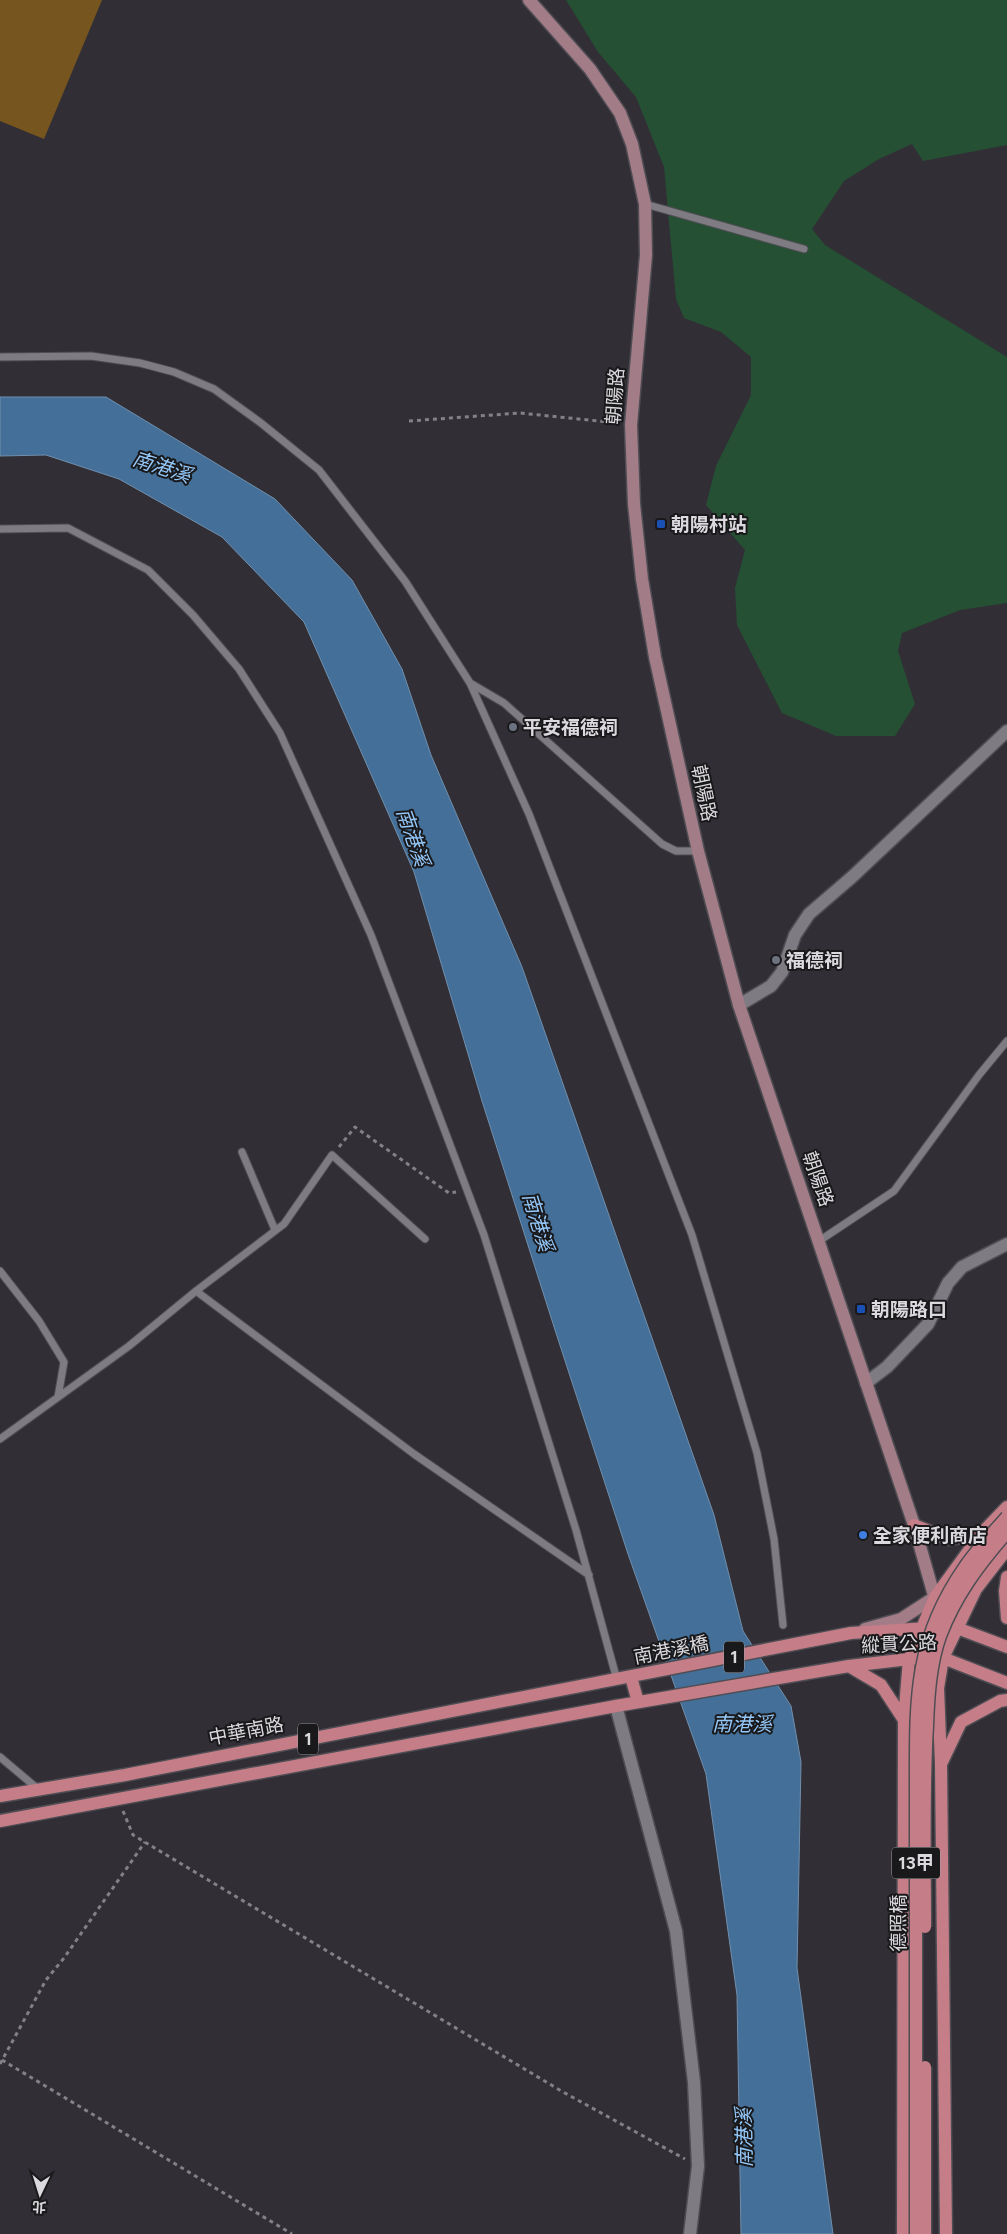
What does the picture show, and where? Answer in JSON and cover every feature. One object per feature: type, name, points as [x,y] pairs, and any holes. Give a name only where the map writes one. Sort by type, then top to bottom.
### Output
[{"type":"main road","points":[[903,2234],[904,1720],[909,1659],[935,1597],[982,1534],[1007,1506]]},
{"type":"main road","name":"德照橋","points":[[916,2234],[916,1721],[920,1674],[928,1636],[945,1599],[966,1566],[1007,1517]]},
{"type":"main road","points":[[914,1525],[949,1539],[982,1534]]},
{"type":"main road","name":"德照橋","points":[[925,2234],[925,1785],[929,1694],[939,1638],[952,1607],[971,1576],[1007,1532]]},
{"type":"main road","points":[[946,2234],[941,1764],[938,1688],[943,1658],[976,1589],[1007,1549]]},
{"type":"main road","points":[[1007,1577],[1005,1591],[1007,1618]]},
{"type":"main road","name":"縱貫公路","points":[[851,1633],[942,1626],[957,1628],[1007,1647]]},
{"type":"main road","name":"南港溪橋","points":[[617,1680],[851,1633]]},
{"type":"main road","name":"縱貫公路","points":[[849,1666],[909,1659],[943,1658],[1007,1683]]},
{"type":"main road","points":[[849,1666],[881,1685],[904,1720]]},
{"type":"main road","name":"1","points":[[0,1821],[616,1706],[849,1666]]},
{"type":"main road","points":[[631,1677],[638,1702]]},
{"type":"main road","name":"中華南路","points":[[0,1796],[126,1775],[617,1680]]},
{"type":"main road","points":[[941,1764],[961,1722],[1000,1701],[1007,1700]]},
{"type":"street","name":"朝陽路","points":[[529,0],[590,69],[620,113],[632,144],[645,204],[646,254],[631,425],[634,504],[642,579],[655,658],[698,851],[739,1005],[914,1525],[942,1626],[943,1658]]},
{"type":"street","points":[[739,1005],[771,986],[782,972],[795,935],[809,914],[852,877],[1007,731]]},
{"type":"street","points":[[866,1383],[886,1367],[928,1324],[948,1283],[962,1267],[1007,1244]]},
{"type":"street","points":[[851,1633],[901,1619],[935,1597]]},
{"type":"street","points":[[616,1706],[676,1931],[694,2082],[698,2166],[690,2234]]},
{"type":"lane","points":[[645,204],[804,249]]},
{"type":"lane","points":[[0,356],[91,356],[140,363],[174,372],[214,389],[261,422],[319,470],[405,581],[470,683],[529,814],[692,1235],[758,1453],[774,1539],[783,1625]]},
{"type":"lane","points":[[0,529],[68,528],[148,570],[193,616],[239,669],[280,733],[372,935],[484,1235],[589,1575],[617,1680]]},
{"type":"lane","points":[[470,683],[504,703],[662,844],[676,851],[698,851]]},
{"type":"lane","points":[[819,1241],[894,1192],[979,1075],[1007,1041]]},
{"type":"lane","points":[[242,1152],[275,1230]]},
{"type":"lane","points":[[0,1439],[128,1346],[284,1224],[332,1155],[425,1239]]},
{"type":"lane","points":[[0,1272],[40,1320],[64,1362],[58,1397]]},
{"type":"lane","points":[[196,1291],[414,1454],[589,1575]]},
{"type":"lane","points":[[0,1757],[38,1789]]},
{"type":"path","points":[[409,421],[520,413],[631,425]]},
{"type":"path","points":[[332,1155],[354,1126],[449,1193],[467,1190]]},
{"type":"path","points":[[118,1798],[133,1835],[563,2092],[698,2166]]},
{"type":"path","points":[[145,1842],[64,1958],[46,1980],[1,2062],[292,2234]]},
{"type":"green space","points":[[566,0],[1007,0],[1007,145],[923,161],[912,144],[879,159],[844,181],[812,229],[825,245],[1007,357],[1007,603],[960,610],[902,633],[898,651],[915,704],[895,736],[836,736],[782,713],[737,625],[735,588],[745,550],[706,505],[716,466],[751,395],[751,357],[721,332],[684,318],[676,299],[664,167],[636,97],[598,52]]},
{"type":"water","name":"南港溪","points":[[0,397],[106,397],[275,499],[352,580],[402,669],[431,755],[522,967],[714,1515],[743,1631],[791,1706],[801,1762],[797,1968],[833,2234],[741,2234],[737,1995],[706,1774],[628,1554],[556,1333],[482,1101],[414,872],[304,622],[222,537],[119,479],[46,455],[0,456]]},
{"type":"building","points":[[0,0],[102,0],[44,139],[0,121]]},
{"type":"place","name":"朝陽村站","points":[[661,524]]},
{"type":"place","name":"平安福德祠","points":[[513,727]]},
{"type":"place","name":"福德祠","points":[[776,960]]},
{"type":"place","name":"朝陽路口","points":[[861,1309]]},
{"type":"place","name":"全家便利商店","points":[[863,1535]]}]
